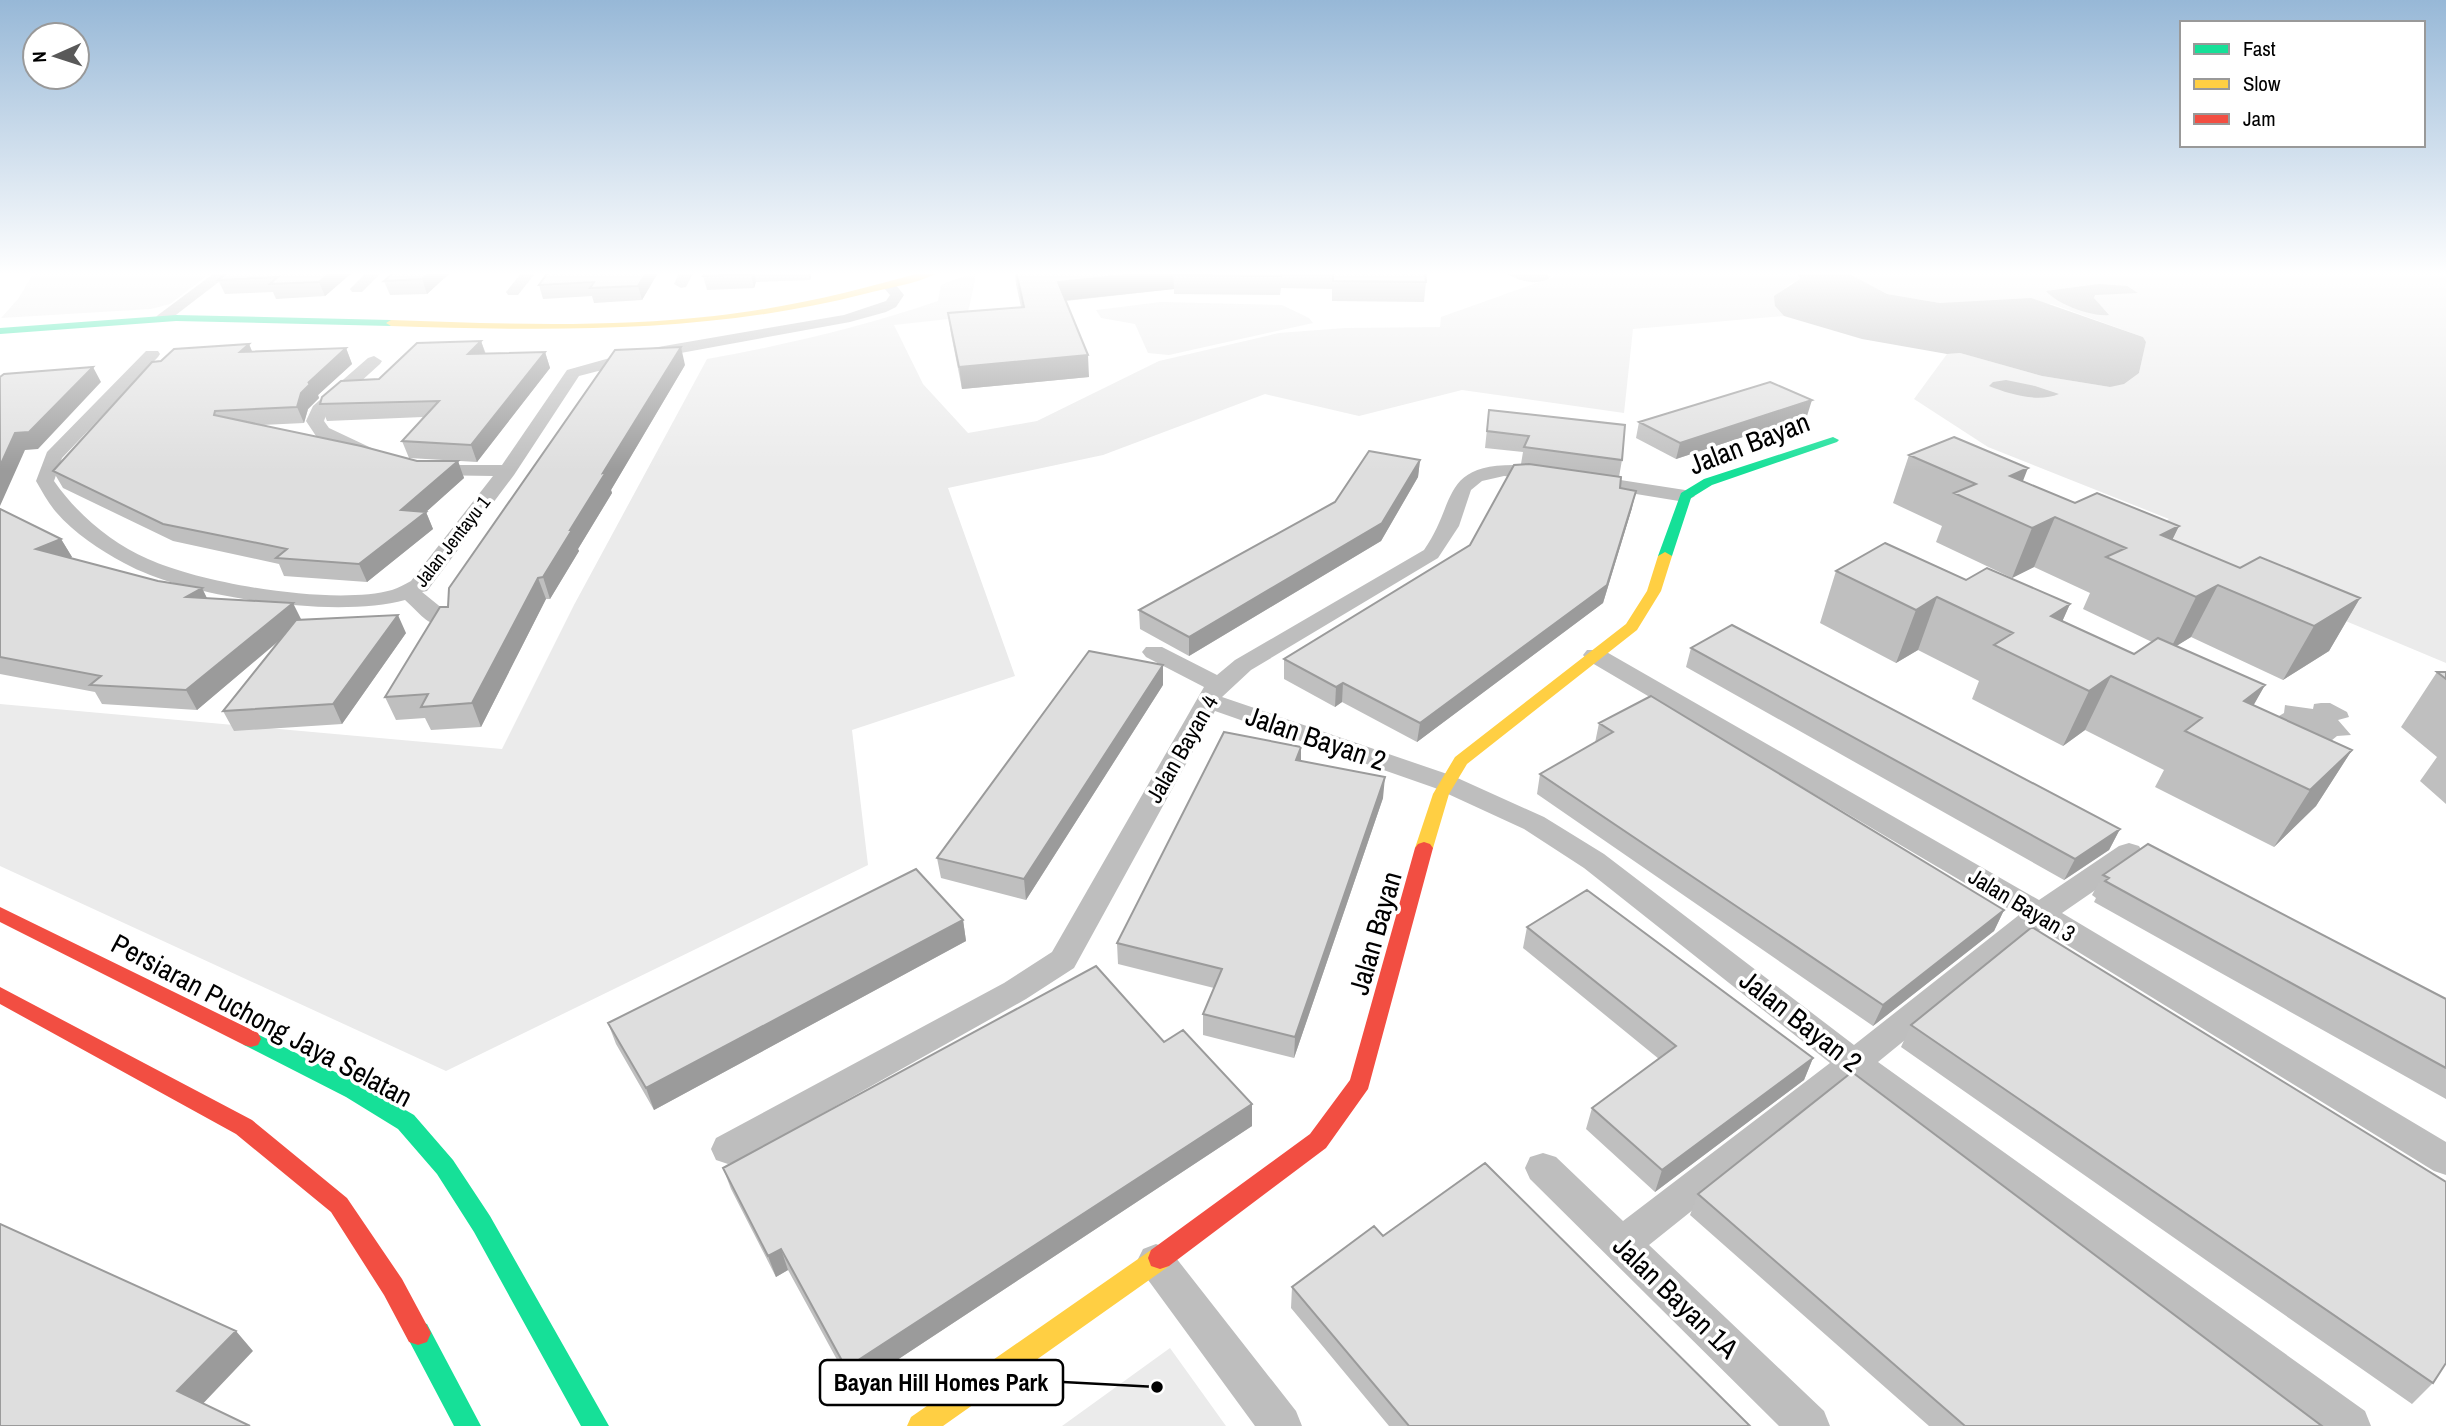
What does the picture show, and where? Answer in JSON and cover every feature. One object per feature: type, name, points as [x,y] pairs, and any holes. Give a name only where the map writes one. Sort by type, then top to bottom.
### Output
[{"type":"street","name":"Jalan Jentayu 1","points":[[152,354],[54,456],[45,481],[62,507],[100,538],[142,565],[222,587],[309,599],[354,601],[410,593],[419,586],[507,471],[573,373],[635,356],[740,338]]},
{"type":"street","points":[[374,362],[319,410],[315,421],[321,432],[386,461],[405,465],[507,471]]},
{"type":"street","name":"Jalan Bayan","points":[[920,1426],[1156,1261],[1318,1141],[1360,1083],[1444,782],[1466,755],[1632,628],[1654,591],[1678,510],[1685,496],[1707,482],[1833,440]]},
{"type":"street","name":"Jalan Bayan 4","points":[[728,1149],[1015,991],[1063,960],[1213,693],[1244,665],[1431,554],[1451,525],[1460,495],[1468,482],[1483,475],[1506,471],[1527,472],[1685,496]]},
{"type":"street","points":[[410,593],[435,614],[437,619]]},
{"type":"street","name":"Jalan Bayan 2","points":[[1154,652],[1213,693],[1444,782],[1534,823],[1594,861],[1854,1063],[2350,1426]]},
{"type":"street","name":"Jalan Bayan 3","points":[[1595,655],[2040,914],[2446,1160]]},
{"type":"street","points":[[1622,1244],[2040,914],[2129,852]]},
{"type":"street","name":"Persiaran Puchong Jaya Selatan","points":[[0,914],[354,1091],[406,1122],[445,1167],[482,1224],[596,1426]]},
{"type":"street","points":[[0,995],[244,1127],[339,1205],[393,1287],[468,1426]]},
{"type":"street","name":"Jalan Bayan 1A","points":[[1543,1168],[1809,1426]]},
{"type":"street","points":[[1156,1261],[1281,1426]]},
{"type":"shaded area","points":[[808,338],[900,338],[923,384],[968,433],[1037,421],[1159,361],[1260,338],[1632,338],[1624,413],[1462,390],[1359,416],[1265,394],[1103,455],[948,488],[1015,676],[852,730],[868,865],[446,1071],[0,866],[0,704],[502,749],[574,605],[707,359]]},
{"type":"shaded area","points":[[1141,338],[1248,338],[1169,355],[1148,353]]},
{"type":"shaded area","points":[[1857,338],[2143,338],[2146,342],[2139,373],[2124,384],[2110,387],[2042,376],[1960,353],[1947,354]]},
{"type":"shaded area","points":[[2143,338],[2446,338],[2446,663],[2143,536],[2169,519],[1988,447],[1914,399],[1947,354],[1960,353],[2042,376],[2110,387],[2139,373],[2146,342]]},
{"type":"shaded area","points":[[2006,380],[2059,394],[2033,398],[1989,386],[1993,382]]},
{"type":"shaded area","points":[[2330,703],[2347,712],[2349,717],[2338,720],[2351,735],[2337,736],[2320,750],[2264,725],[2284,713],[2285,705],[2313,709],[2314,704]]},
{"type":"shaded area","points":[[1170,1348],[1226,1426],[1062,1426]]},
{"type":"building","points":[[953,338],[1081,338],[1088,355],[959,367]]},
{"type":"building","points":[[481,341],[468,354],[545,352],[471,445],[402,441],[439,401],[320,404],[322,397],[341,381],[379,379],[417,343]]},
{"type":"building","points":[[249,344],[240,352],[346,348],[308,383],[312,382],[301,393],[297,407],[215,411],[214,415],[361,446],[417,461],[458,461],[401,510],[426,512],[359,564],[276,558],[287,549],[163,524],[53,471],[152,362],[161,361],[174,349]]},
{"type":"building","points":[[681,347],[543,577],[538,578],[472,703],[421,707],[428,694],[385,697],[440,607],[448,607],[449,588],[615,350]]},
{"type":"building","points":[[93,367],[29,432],[15,433],[0,466],[0,377],[4,374]]},
{"type":"building","points":[[1770,382],[1812,400],[1680,443],[1639,422]]},
{"type":"building","points":[[1489,410],[1625,425],[1622,460],[1524,447],[1529,436],[1487,431]]},
{"type":"building","points":[[1954,437],[2028,468],[2010,476],[2075,503],[2097,493],[2179,526],[2161,535],[2240,568],[2260,557],[2360,598],[2314,626],[2218,585],[2196,597],[2106,557],[2126,548],[2055,517],[2032,528],[1954,493],[1976,484],[1909,455]]},
{"type":"building","points":[[1369,451],[1420,460],[1382,523],[1189,637],[1139,610],[1335,502]]},
{"type":"building","points":[[1529,464],[1621,477],[1620,488],[1636,491],[1607,585],[1420,723],[1343,683],[1336,687],[1284,659],[1470,545],[1514,465]]},
{"type":"building","points":[[0,509],[61,539],[36,549],[158,581],[202,588],[186,597],[293,603],[186,690],[90,685],[101,676],[0,657]]},
{"type":"building","points":[[1885,543],[1966,580],[1987,568],[2070,604],[2051,616],[2134,654],[2158,638],[2265,685],[2244,701],[2352,750],[2310,790],[2185,731],[2202,718],[2111,676],[2089,691],[1994,645],[2013,633],[1937,597],[1916,610],[1836,571]]},
{"type":"building","points":[[398,615],[333,704],[223,711],[296,620]]},
{"type":"building","points":[[1732,625],[2120,829],[2075,859],[1691,648]]},
{"type":"building","points":[[1089,651],[1163,665],[1024,879],[937,858]]},
{"type":"building","points":[[2437,672],[2446,672],[2446,679]]},
{"type":"building","points":[[1651,696],[2004,910],[1883,1005],[1540,774],[1613,732],[1599,723]]},
{"type":"building","points":[[1224,732],[1301,747],[1296,760],[1385,777],[1295,1037],[1203,1014],[1222,969],[1117,943]]},
{"type":"building","points":[[2148,844],[2446,999],[2446,1068],[2105,881],[2109,878],[2103,875]]},
{"type":"building","points":[[916,869],[963,920],[646,1088],[608,1023]]},
{"type":"building","points":[[1587,890],[1813,1058],[1662,1170],[1592,1108],[1676,1046],[1527,927]]},
{"type":"building","points":[[2032,927],[2446,1182],[2446,1363],[2433,1383],[1911,1025]]},
{"type":"building","points":[[1096,966],[1164,1042],[1183,1030],[1252,1104],[846,1368],[781,1249],[768,1256],[723,1168]]},
{"type":"building","points":[[1852,1072],[2322,1426],[1965,1426],[1698,1194]]},
{"type":"building","points":[[1485,1163],[1750,1426],[1409,1426],[1292,1287],[1374,1226],[1383,1236]]},
{"type":"building","points":[[0,1224],[236,1331],[177,1391],[250,1426],[0,1426]]},
{"type":"traffic: fast","points":[[1665,556],[1685,496],[1708,482],[1833,440]]},
{"type":"traffic: fast","points":[[251,1039],[354,1091],[406,1122],[445,1167],[482,1224],[596,1426]]},
{"type":"traffic: fast","points":[[418,1333],[468,1426]]},
{"type":"traffic: slow","points":[[1424,848],[1441,794],[1461,761],[1632,627],[1654,591],[1665,556]]},
{"type":"traffic: slow","points":[[920,1426],[1160,1258]]},
{"type":"traffic: jam","points":[[1160,1258],[1318,1141],[1360,1083],[1424,848]]},
{"type":"traffic: jam","points":[[0,914],[251,1039]]},
{"type":"traffic: jam","points":[[0,995],[244,1127],[339,1205],[393,1287],[418,1333]]},
{"type":"place","name":"Bayan Hill Homes Park","points":[[1157,1387]]}]
